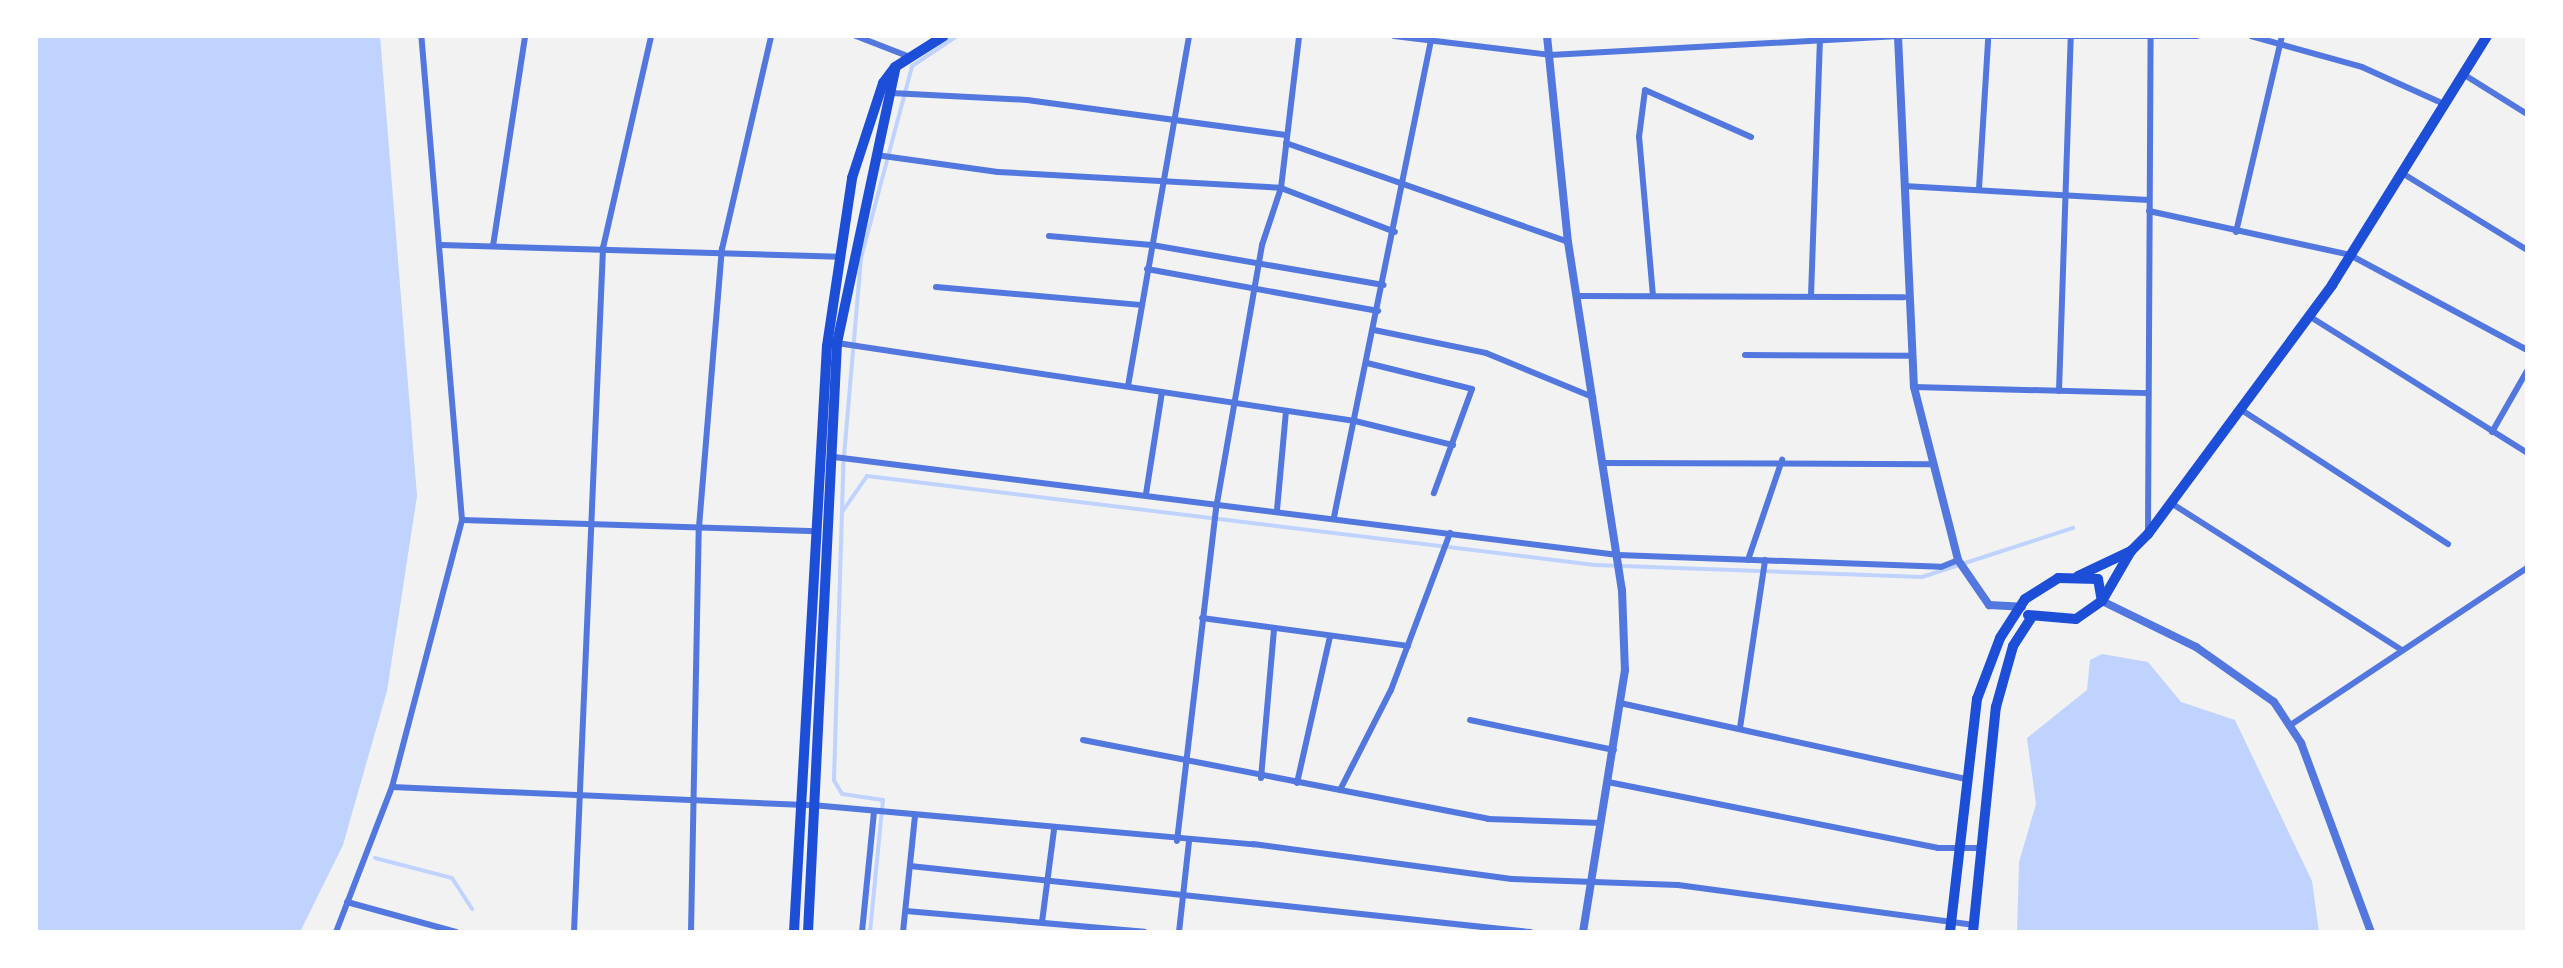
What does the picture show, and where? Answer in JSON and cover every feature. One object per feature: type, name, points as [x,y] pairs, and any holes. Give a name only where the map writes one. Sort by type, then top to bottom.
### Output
[{"type":"main road","points":[[808,932],[807,805],[817,531],[839,257],[852,178],[895,67],[944,36]]},
{"type":"main road","points":[[2022,607],[2031,618],[2076,619],[2102,601],[2131,551],[2148,534],[2309,316],[2487,36]]},
{"type":"main road","points":[[794,932],[834,457],[837,343],[895,67]]},
{"type":"main road","points":[[1951,927],[1965,779],[1977,699],[2000,638],[2039,587],[2078,576],[2131,551]]},
{"type":"main road","points":[[2078,576],[2098,579],[2102,601]]},
{"type":"main road","points":[[1973,928],[1996,707],[2013,646],[2031,618]]},
{"type":"street","points":[[336,932],[392,787],[462,520],[421,36]]},
{"type":"street","points":[[493,246],[525,36]]},
{"type":"street","points":[[574,932],[586,523],[603,248],[651,36]]},
{"type":"street","points":[[691,932],[691,801],[699,527],[722,249],[771,36]]},
{"type":"street","points":[[856,36],[910,57]]},
{"type":"street","points":[[1128,386],[1140,305],[1178,116],[1189,36]]},
{"type":"street","points":[[1177,841],[1189,765],[1202,618],[1217,503],[1258,263],[1281,188],[1299,36]]},
{"type":"street","points":[[1394,36],[1550,55],[1898,36],[1988,40],[2197,36]]},
{"type":"street","points":[[1547,36],[1568,242],[1580,296],[1602,463],[1618,555],[1620,703],[1583,932]]},
{"type":"street","points":[[1898,36],[1904,186],[1904,297],[1909,356],[1930,464],[1960,563],[1989,605],[2022,607]]},
{"type":"street","points":[[2251,36],[2281,40],[2362,67],[2444,104]]},
{"type":"street","points":[[2148,534],[2151,37]]},
{"type":"street","points":[[2059,391],[2061,193],[2071,38]]},
{"type":"street","points":[[1811,296],[1820,40]]},
{"type":"street","points":[[1979,189],[1988,40]]},
{"type":"street","points":[[2236,232],[2281,40]]},
{"type":"street","points":[[1334,517],[1404,189],[1431,41]]},
{"type":"street","points":[[2463,74],[2527,114]]},
{"type":"street","points":[[1653,296],[1639,137],[1645,90],[1751,137]]},
{"type":"street","points":[[891,93],[1178,116],[1286,139],[1404,189],[1568,242]]},
{"type":"street","points":[[875,155],[998,172],[1281,188],[1395,232]]},
{"type":"street","points":[[2402,173],[2527,250]]},
{"type":"street","points":[[1904,186],[2149,200]]},
{"type":"street","points":[[2149,211],[2350,255],[2527,350]]},
{"type":"street","points":[[1049,236],[1152,245],[1384,285]]},
{"type":"street","points":[[441,245],[722,249],[839,257]]},
{"type":"street","points":[[1147,269],[1378,311]]},
{"type":"street","points":[[936,287],[1140,305]]},
{"type":"street","points":[[1580,296],[1904,297]]},
{"type":"street","points":[[2309,316],[2527,453]]},
{"type":"street","points":[[1374,330],[1486,353],[1593,397]]},
{"type":"street","points":[[837,343],[1355,421],[1453,445]]},
{"type":"street","points":[[1745,355],[1909,356]]},
{"type":"street","points":[[1367,363],[1472,389],[1434,493]]},
{"type":"street","points":[[2492,432],[2527,371]]},
{"type":"street","points":[[1914,387],[2148,393]]},
{"type":"street","points":[[1146,494],[1162,392]]},
{"type":"street","points":[[2240,409],[2448,544]]},
{"type":"street","points":[[1277,510],[1286,411]]},
{"type":"street","points":[[834,457],[1334,517],[1618,555],[1941,567],[1960,563]]},
{"type":"street","points":[[1602,463],[1782,460],[1930,464]]},
{"type":"street","points":[[1748,560],[1782,460]]},
{"type":"street","points":[[2171,503],[2402,650]]},
{"type":"street","points":[[462,520],[817,531]]},
{"type":"street","points":[[1340,790],[1408,646],[1450,533]]},
{"type":"street","points":[[1740,728],[1765,560]]},
{"type":"street","points":[[2289,726],[2527,568]]},
{"type":"street","points":[[2102,601],[2244,676],[2289,726],[2371,932]]},
{"type":"street","points":[[1202,618],[1408,646]]},
{"type":"street","points":[[1261,778],[1274,630]]},
{"type":"street","points":[[1297,783],[1330,637]]},
{"type":"street","points":[[1620,703],[1965,779]]},
{"type":"street","points":[[1470,720],[1614,750]]},
{"type":"street","points":[[1083,740],[1189,765],[1488,819],[1601,823]]},
{"type":"street","points":[[1608,782],[1959,848],[1981,848]]},
{"type":"street","points":[[392,787],[576,799],[807,805],[1189,842],[1512,879],[1592,880],[1973,928]]},
{"type":"street","points":[[862,932],[874,812]]},
{"type":"street","points":[[903,932],[915,815]]},
{"type":"street","points":[[1042,922],[1050,880],[1054,829]]},
{"type":"street","points":[[1179,932],[1189,842]]},
{"type":"street","points":[[910,866],[1183,891],[1530,932]]},
{"type":"street","points":[[347,902],[456,932]]},
{"type":"street","points":[[906,911],[1144,932]]},
{"type":"water","points":[[36,36],[380,36],[417,496],[387,691],[343,845],[300,932],[36,932]]},
{"type":"water","points":[[2102,654],[2148,662],[2181,702],[2235,720],[2312,881],[2319,932],[2017,932],[2019,862],[2036,804],[2027,738],[2087,690],[2090,660]]},
{"type":"waterway","points":[[870,932],[883,800],[842,794],[834,780],[843,468],[861,258],[912,66],[957,36]]},
{"type":"waterway","points":[[842,512],[867,476],[1595,565],[1922,577],[2073,528]]},
{"type":"waterway","points":[[375,858],[452,878],[472,909]]}]
